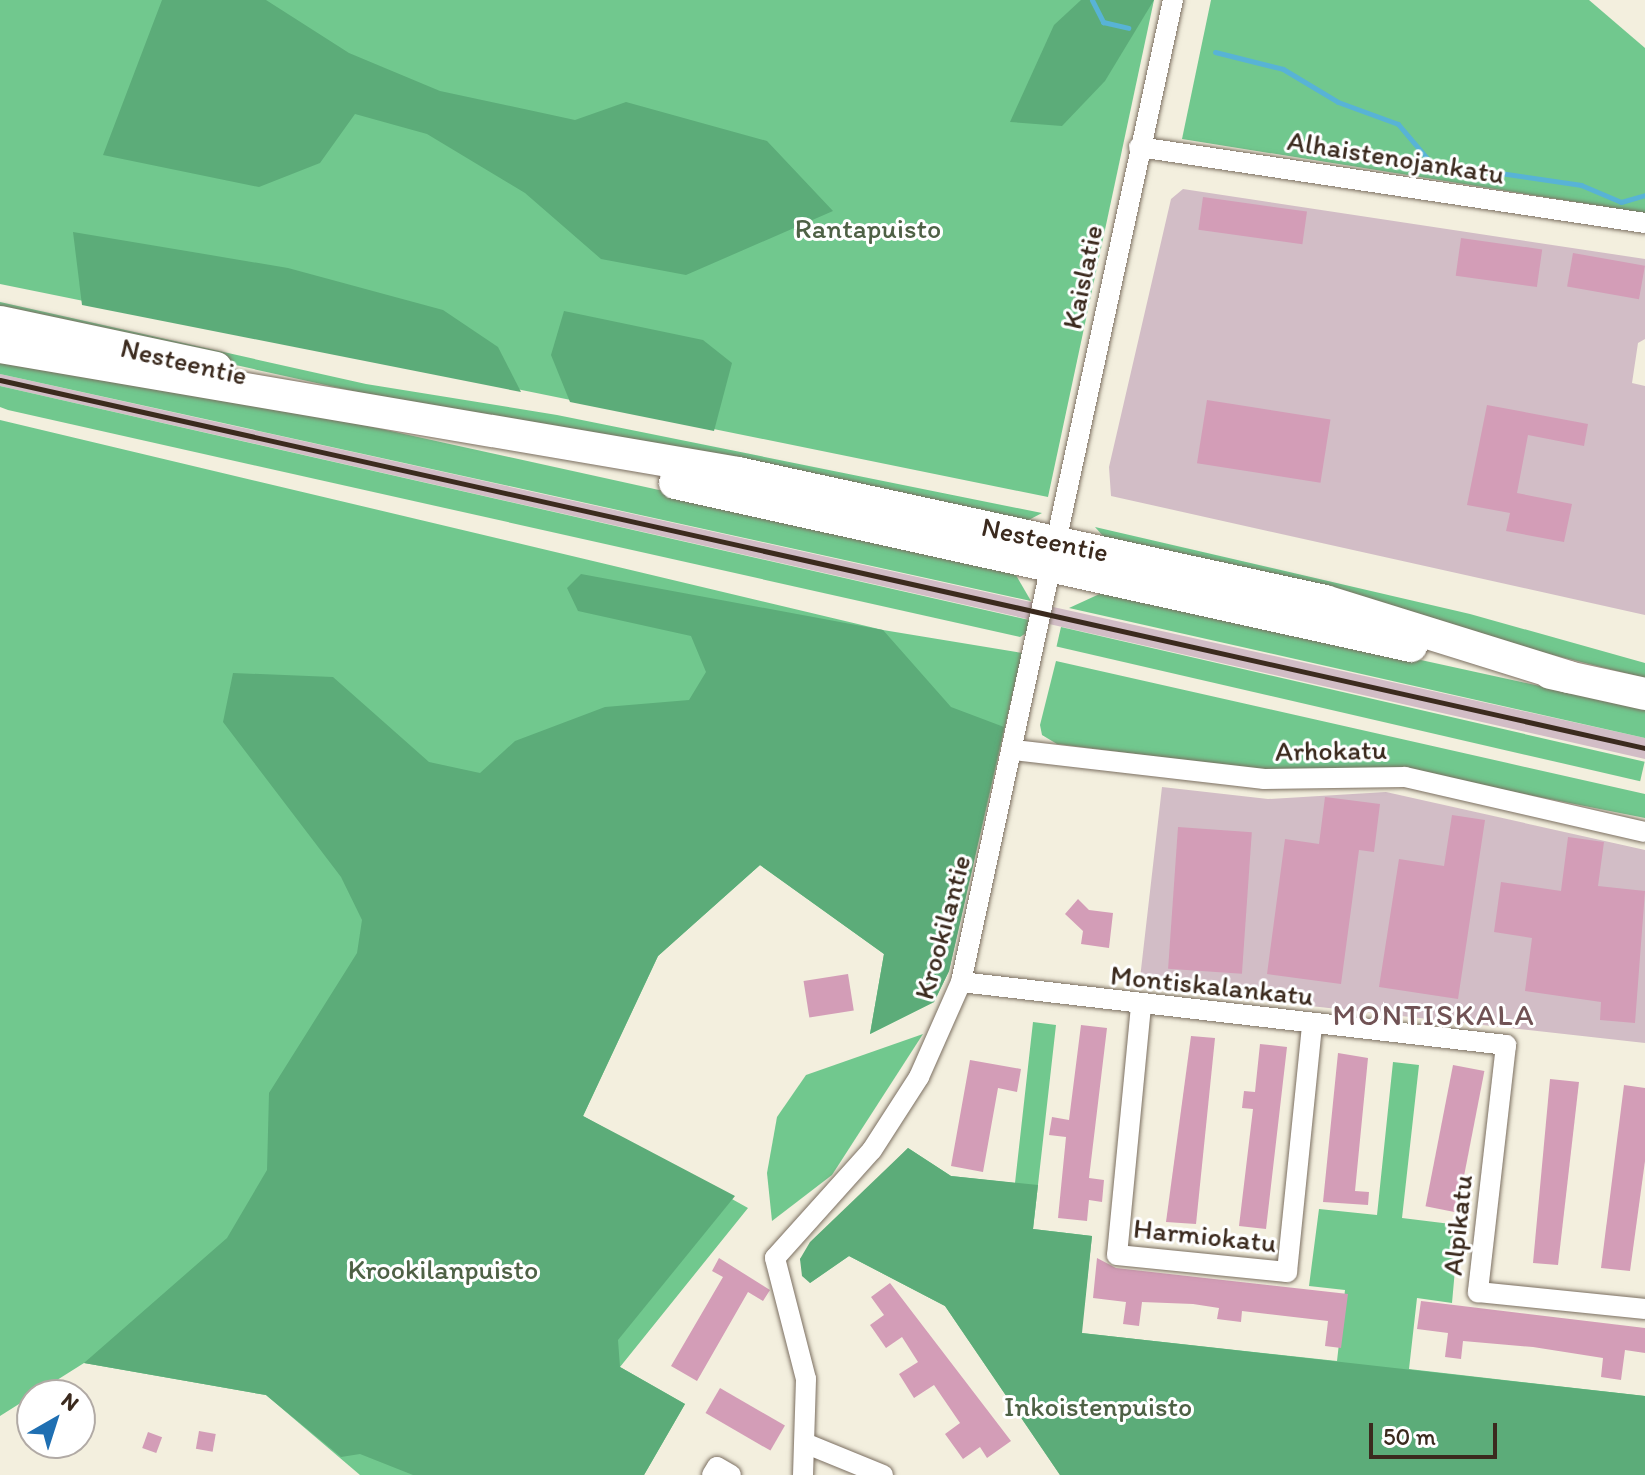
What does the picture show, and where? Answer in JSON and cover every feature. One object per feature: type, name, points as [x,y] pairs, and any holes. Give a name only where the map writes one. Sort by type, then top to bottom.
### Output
[{"type":"main road","name":"Nesteentie","points":[[0,322],[253,376],[365,411]]},
{"type":"main road","name":"Nesteentie","points":[[0,347],[511,438],[628,472],[1057,554],[1325,601],[1569,677],[1645,694]]},
{"type":"street","name":"Kaislatie","points":[[1057,554],[1139,147],[1173,0]]},
{"type":"street","name":"Alhaistenojankatu","points":[[1139,147],[1645,223]]},
{"type":"street","name":"Krookilantie","points":[[807,1444],[806,1379],[774,1268],[778,1249],[872,1150],[919,1077],[961,982],[1057,554]]},
{"type":"street","name":"Arhokatu","points":[[1014,750],[1264,779],[1405,777],[1645,832]]},
{"type":"street","name":"Montiskalankatu","points":[[961,982],[1141,1006],[1506,1045]]},
{"type":"street","name":"Harmiokatu","points":[[1141,1006],[1117,1255],[1287,1272],[1312,1024]]},
{"type":"street","name":"Alpikatu","points":[[1506,1045],[1478,1292],[1645,1309]]},
{"type":"street","points":[[803,1475],[807,1444],[883,1475]]},
{"type":"street","points":[[712,1475],[717,1467],[731,1475]]},
{"type":"shaded area","points":[[1183,189],[1645,259],[1645,339],[1638,343],[1632,383],[1645,386],[1645,615],[1111,496],[1109,467],[1171,199]]},
{"type":"shaded area","points":[[0,374],[1645,738],[1645,759],[0,386]]},
{"type":"shaded area","points":[[1162,787],[1268,799],[1386,792],[1645,850],[1645,1043],[1139,987]]},
{"type":"green space","name":"Rantapuisto","points":[[0,0],[1154,0],[1048,497],[0,284]]},
{"type":"green space","points":[[162,0],[266,0],[349,53],[440,91],[575,120],[626,102],[767,141],[833,211],[686,275],[601,259],[525,193],[427,134],[355,114],[320,163],[259,187],[103,155]]},
{"type":"green space","points":[[1081,0],[1154,0],[1105,81],[1062,126],[1010,122],[1054,25]]},
{"type":"green space","points":[[1211,0],[1589,0],[1645,48],[1645,213],[1182,139]]},
{"type":"green space","points":[[73,232],[288,268],[443,310],[498,347],[521,392],[82,305]]},
{"type":"green space","points":[[0,302],[366,384],[557,415],[1042,513],[1021,524],[362,393],[0,313]]},
{"type":"green space","points":[[564,311],[703,340],[732,363],[714,431],[570,402],[551,355]]},
{"type":"green space","points":[[0,361],[327,417],[900,543],[1013,570],[1031,601],[0,374]]},
{"type":"green space","points":[[0,386],[1029,620],[1028,632],[1020,637],[8,410],[0,407]]},
{"type":"green space","points":[[0,420],[883,630],[1022,653],[949,971],[934,1002],[870,1034],[884,954],[760,865],[658,956],[583,1116],[748,1208],[620,1367],[685,1404],[644,1475],[360,1475],[266,1395],[84,1363],[59,1379],[16,1379],[16,1406],[0,1416]]},
{"type":"green space","points":[[1095,527],[1470,614],[1645,663],[1645,678],[1111,545]]},
{"type":"green space","name":"Krookilanpuisto","points":[[581,574],[883,630],[951,707],[1004,727],[949,971],[934,1002],[870,1034],[884,954],[760,865],[658,956],[583,1116],[735,1196],[618,1340],[620,1367],[685,1404],[644,1475],[413,1475],[360,1454],[341,1457],[266,1395],[84,1363],[227,1238],[267,1170],[269,1093],[357,953],[362,920],[341,877],[223,722],[233,673],[333,677],[429,762],[480,773],[515,741],[605,707],[689,700],[706,672],[691,636],[578,611],[567,588]]},
{"type":"green space","points":[[1106,591],[1645,709],[1645,738],[1069,608]]},
{"type":"green space","points":[[1061,627],[1645,762],[1640,781],[1057,646]]},
{"type":"green space","points":[[1056,661],[1645,794],[1645,818],[1399,769],[1276,772],[1057,744],[1042,735],[1040,725]]},
{"type":"green space","name":"Inkoistenpuisto","points":[[1033,1022],[1056,1025],[1033,1229],[1092,1236],[1081,1333],[1337,1361],[1345,1290],[1309,1286],[1319,1209],[1377,1215],[1393,1062],[1419,1065],[1402,1218],[1459,1225],[1452,1303],[1417,1298],[1409,1369],[1645,1396],[1645,1475],[1060,1475],[945,1306],[849,1256],[810,1283],[800,1259],[908,1148],[951,1176],[1015,1183]]},
{"type":"green space","points":[[923,1034],[832,1175],[772,1221],[767,1173],[777,1117],[806,1075]]},
{"type":"green space","name":"Inkoistenpuisto","points":[[908,1148],[951,1176],[1038,1185],[1033,1229],[1092,1236],[1082,1333],[1645,1396],[1645,1475],[1060,1475],[945,1306],[849,1256],[810,1283],[802,1276],[800,1259],[810,1242]]},
{"type":"building","points":[[1203,197],[1307,212],[1302,244],[1198,230]]},
{"type":"building","points":[[1461,238],[1542,249],[1537,287],[1456,276]]},
{"type":"building","points":[[1573,253],[1645,266],[1639,299],[1567,286]]},
{"type":"building","points":[[1207,400],[1330,420],[1320,483],[1197,463]]},
{"type":"building","points":[[1487,405],[1588,424],[1584,446],[1528,435],[1517,493],[1572,504],[1564,542],[1506,531],[1510,513],[1467,505]]},
{"type":"building","points":[[1325,797],[1380,804],[1374,852],[1359,850],[1341,984],[1267,974],[1285,839],[1319,844]]},
{"type":"building","points":[[1452,815],[1485,820],[1458,999],[1379,987],[1399,859],[1444,866]]},
{"type":"building","points":[[1178,827],[1252,832],[1242,974],[1168,969]]},
{"type":"building","points":[[1568,837],[1604,842],[1598,886],[1645,891],[1635,1023],[1600,1020],[1601,1002],[1525,991],[1532,938],[1494,932],[1501,882],[1561,891]]},
{"type":"building","points":[[1078,899],[1089,910],[1113,913],[1109,948],[1081,944],[1083,931],[1065,914]]},
{"type":"building","points":[[848,974],[854,1011],[809,1018],[804,981]]},
{"type":"building","points":[[1081,1025],[1107,1028],[1089,1178],[1104,1180],[1102,1202],[1089,1200],[1087,1221],[1058,1218],[1066,1137],[1049,1135],[1052,1117],[1069,1120]]},
{"type":"building","points":[[1191,1036],[1215,1038],[1196,1224],[1166,1222]]},
{"type":"building","points":[[1260,1044],[1287,1047],[1266,1229],[1239,1226],[1253,1109],[1242,1108],[1244,1091],[1255,1092]]},
{"type":"building","points":[[1338,1053],[1368,1058],[1355,1191],[1369,1192],[1368,1205],[1323,1202]]},
{"type":"building","points":[[970,1060],[1021,1069],[1017,1092],[998,1088],[983,1172],[951,1166]]},
{"type":"building","points":[[1453,1065],[1484,1071],[1457,1212],[1426,1206]]},
{"type":"building","points":[[1550,1079],[1579,1082],[1558,1265],[1533,1263]]},
{"type":"building","points":[[1624,1085],[1645,1088],[1645,1161],[1630,1271],[1601,1268]]},
{"type":"building","points":[[719,1258],[770,1290],[763,1301],[748,1292],[697,1381],[671,1366],[723,1277],[712,1271]]},
{"type":"building","points":[[1097,1258],[1116,1268],[1348,1294],[1341,1348],[1325,1346],[1328,1321],[1242,1311],[1241,1322],[1217,1319],[1219,1308],[1193,1304],[1142,1302],[1139,1326],[1123,1324],[1126,1302],[1093,1298]]},
{"type":"building","points":[[890,1283],[1011,1441],[987,1458],[980,1447],[963,1459],[945,1434],[960,1423],[934,1385],[914,1398],[899,1374],[918,1362],[902,1337],[886,1348],[870,1325],[884,1315],[871,1297]]},
{"type":"building","points":[[1421,1301],[1645,1328],[1645,1353],[1625,1350],[1621,1380],[1601,1377],[1603,1358],[1533,1347],[1463,1341],[1461,1359],[1445,1357],[1448,1333],[1417,1329]]},
{"type":"building","points":[[720,1388],[785,1426],[770,1451],[706,1413]]},
{"type":"building","points":[[199,1431],[216,1434],[213,1452],[196,1449]]},
{"type":"building","points":[[148,1432],[162,1437],[156,1453],[142,1448]]},
{"type":"waterway","points":[[1092,0],[1103,22],[1128,28]]},
{"type":"waterway","points":[[1215,52],[1283,69],[1338,102],[1398,124],[1431,163],[1581,185],[1621,202],[1645,195]]},
{"type":"railway","points":[[0,380],[1645,748]]},
{"type":"district","name":"MONTISKALA","points":[[1434,1015]]}]
